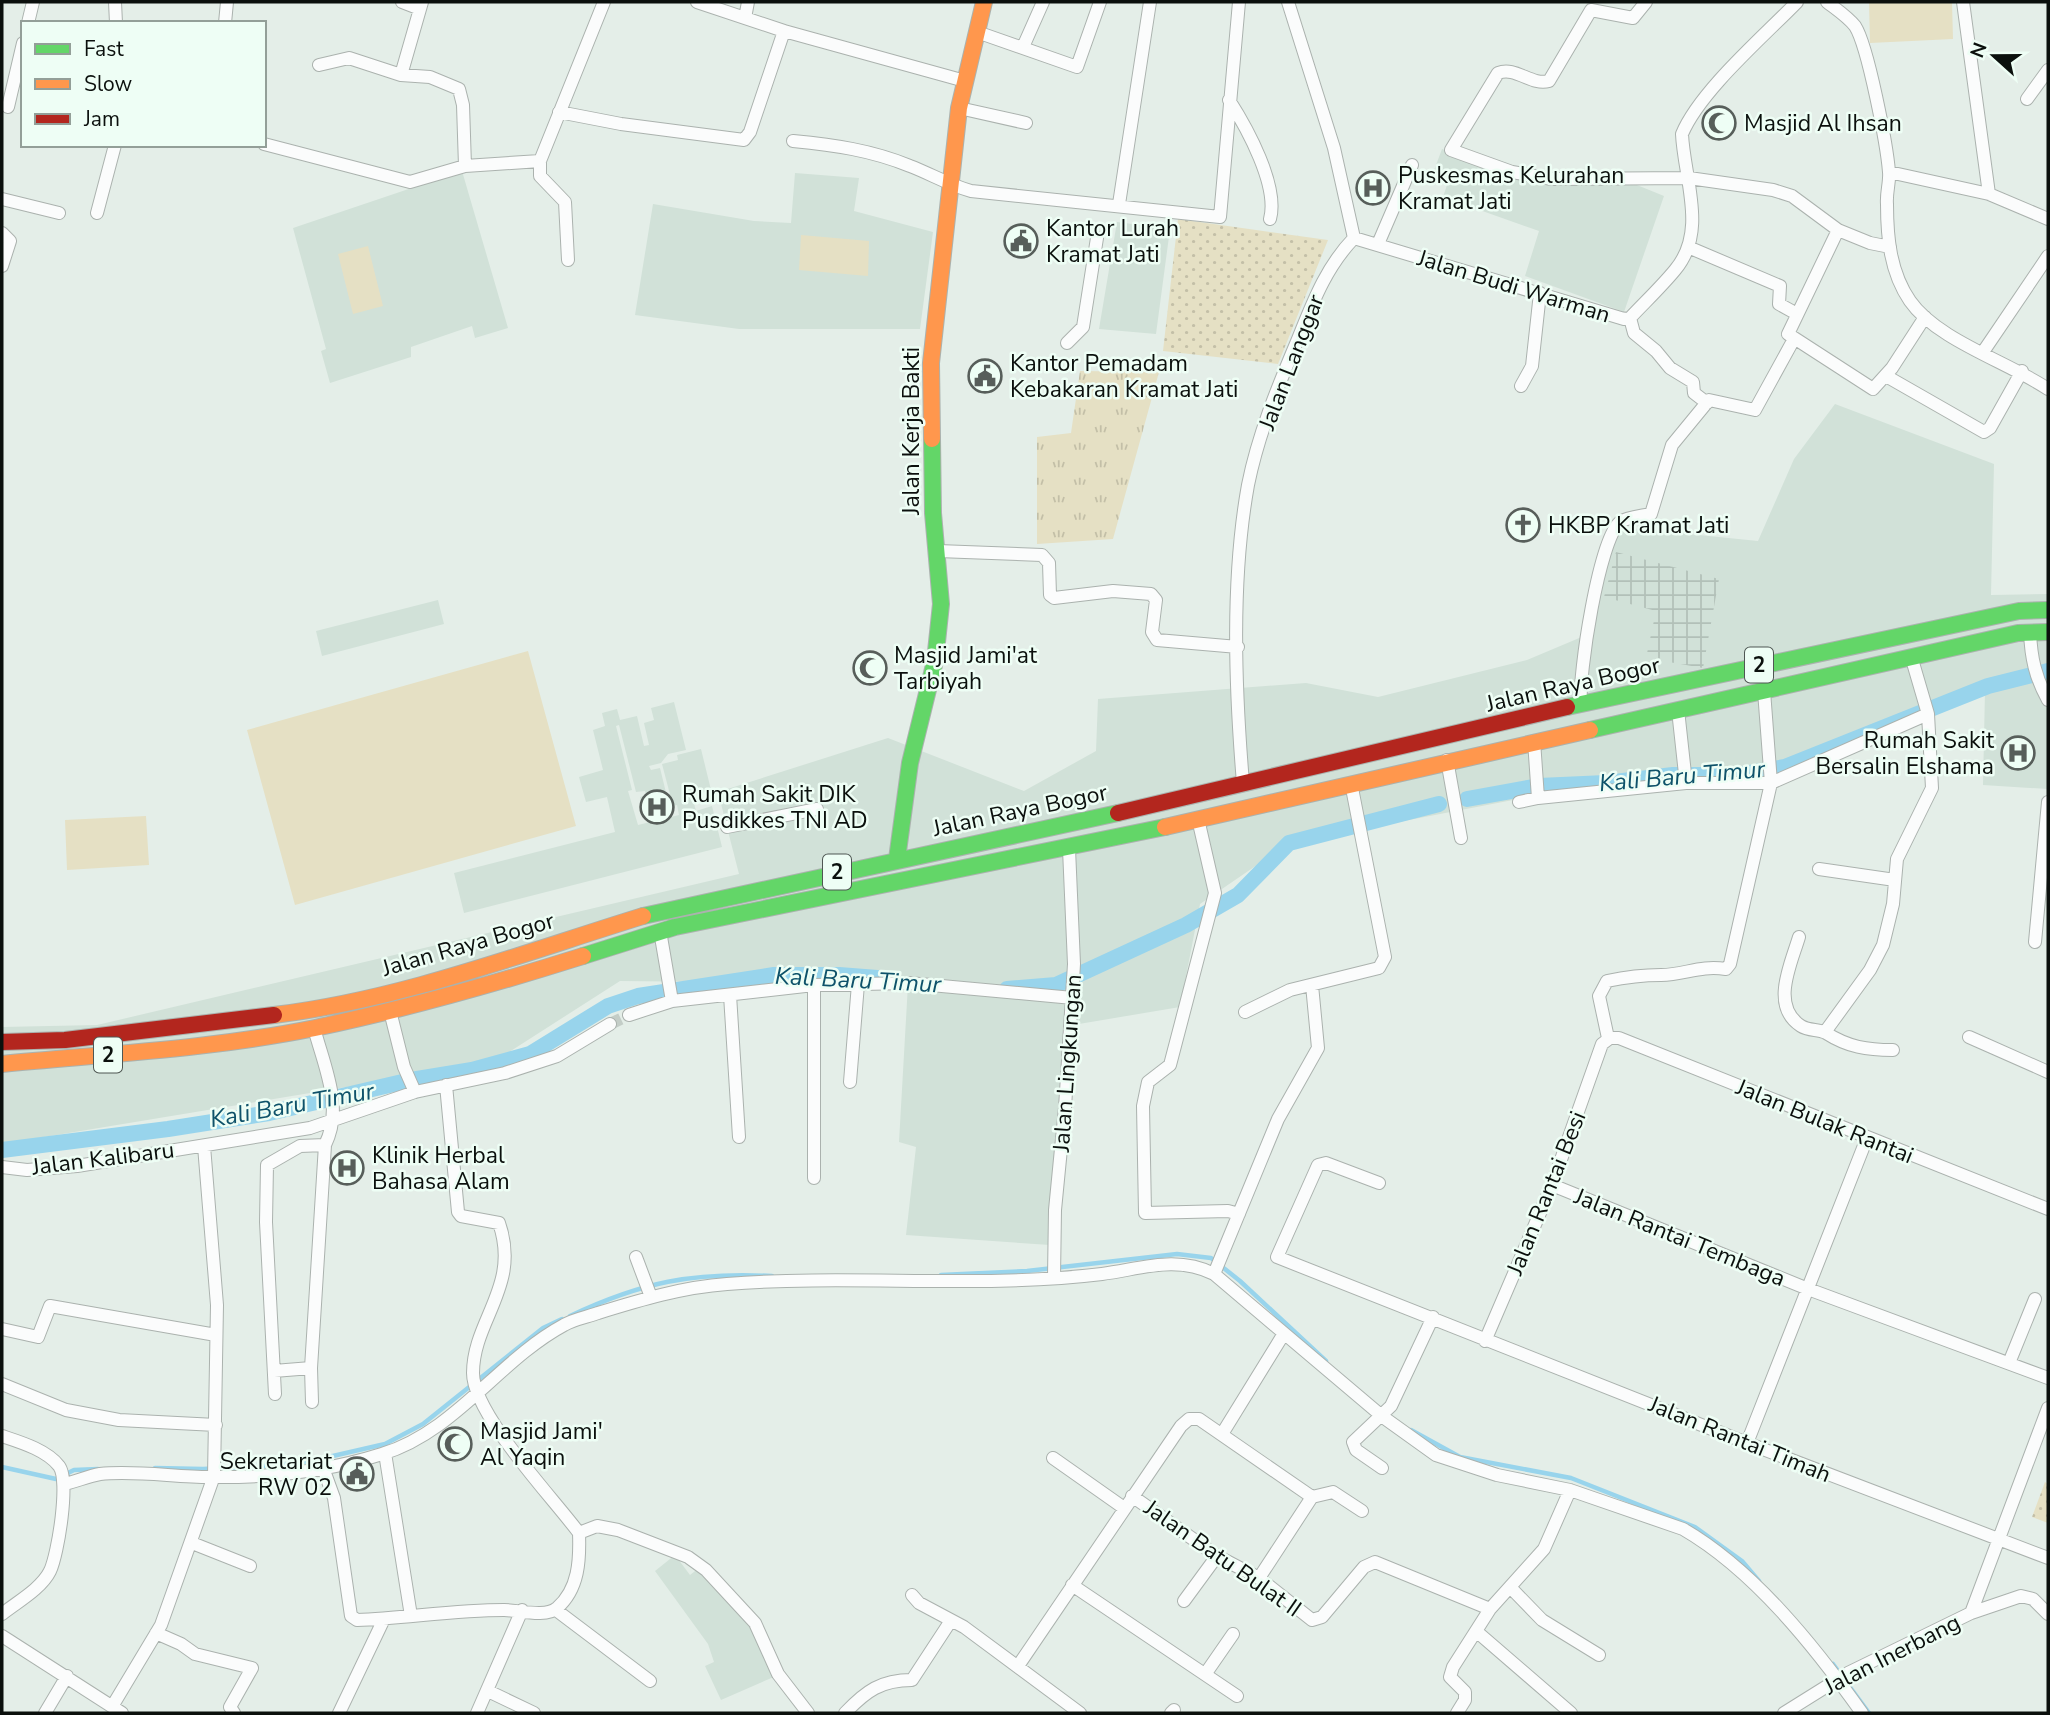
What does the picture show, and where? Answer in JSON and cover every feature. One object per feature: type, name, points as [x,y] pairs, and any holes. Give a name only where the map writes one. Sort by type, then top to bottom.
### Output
[{"type":"main road","name":"Jalan Kerja Bakti","points":[[900,880],[897,859],[910,762],[935,661],[941,604],[933,513],[930,384],[959,108],[984,2]]},
{"type":"main road","name":"Jalan Raya Bogor","points":[[2,1042],[65,1040],[307,1011],[463,972],[662,910],[1428,742],[1581,704],[2019,611],[2048,610]]},
{"type":"main road","name":"Jalan Raya Bogor","points":[[2,1064],[215,1044],[314,1028],[468,992],[660,931],[744,911],[1069,849],[1352,787],[1478,753],[1911,656],[2030,632],[2048,632]]},
{"type":"main road","points":[[1472,731],[1478,753]]},
{"type":"main road","points":[[1428,742],[1440,762]]},
{"type":"main road","points":[[741,893],[744,911]]},
{"type":"main road","points":[[463,972],[468,992]]},
{"type":"street","points":[[28,21],[33,2]]},
{"type":"street","points":[[115,2],[116,21]]},
{"type":"street","points":[[225,21],[227,2]]},
{"type":"street","points":[[401,2],[421,5],[401,75]]},
{"type":"street","points":[[568,260],[565,202],[540,176],[540,161],[604,2]]},
{"type":"street","points":[[697,2],[784,31],[965,81]]},
{"type":"street","points":[[745,18],[748,2]]},
{"type":"street","points":[[1023,47],[1042,2]]},
{"type":"street","points":[[977,32],[1077,66],[1100,2]]},
{"type":"street","points":[[1119,204],[1150,2]]},
{"type":"street","points":[[793,141],[857,147],[909,165],[951,186],[971,191],[1119,204],[1220,217],[1239,2]]},
{"type":"street","points":[[1288,2],[1334,148],[1354,238]]},
{"type":"street","points":[[1646,2],[1633,18],[1591,10],[1549,81],[1540,83],[1509,71],[1498,73],[1451,150],[1512,172],[1552,179],[1689,178],[1783,192],[1838,230],[1870,243],[1890,247]]},
{"type":"street","name":"Jalan Budi Warman","points":[[1354,238],[1624,319],[1630,318],[1677,268],[1688,247],[1693,222],[1689,178],[1683,153],[1682,134],[1687,123],[1705,99],[1797,2]]},
{"type":"street","points":[[1827,2],[1852,22],[1860,36],[1889,173],[1886,202],[1890,247],[1900,284],[1925,317],[1983,352],[2022,371],[2048,390]]},
{"type":"street","points":[[1962,2],[1989,194]]},
{"type":"street","points":[[559,112],[621,124],[744,140],[750,132],[784,31]]},
{"type":"street","points":[[5,107],[21,50]]},
{"type":"street","points":[[319,65],[349,58],[401,75],[430,77],[459,89],[463,105],[465,166]]},
{"type":"street","points":[[2027,99],[2048,70]]},
{"type":"street","points":[[1229,100],[1248,128],[1268,182],[1270,219]]},
{"type":"street","points":[[959,108],[1026,122]]},
{"type":"street","points":[[266,145],[410,182],[465,166],[540,161]]},
{"type":"street","points":[[97,213],[114,147]]},
{"type":"street","points":[[1378,244],[1412,166]]},
{"type":"street","points":[[1889,173],[1989,194],[2048,219]]},
{"type":"street","points":[[2,199],[59,213]]},
{"type":"street","points":[[1838,230],[1788,334],[1869,388],[1877,387],[1886,376],[1925,317]]},
{"type":"street","points":[[2,233],[10,241],[2,266]]},
{"type":"street","points":[[1067,343],[1083,327],[1097,238]]},
{"type":"street","name":"Jalan Langgar","points":[[1243,783],[1238,647],[1239,549],[1249,482],[1272,398],[1332,263],[1354,238]]},
{"type":"street","points":[[1688,247],[1780,286],[1779,304],[1797,314]]},
{"type":"street","points":[[1983,352],[2048,256]]},
{"type":"street","points":[[1521,386],[1531,366],[1539,293]]},
{"type":"street","points":[[1630,318],[1634,333],[1656,351],[1670,368],[1693,382],[1694,393],[1709,401],[1754,410],[1794,339]]},
{"type":"street","points":[[1886,376],[1984,432],[1989,430],[2022,371]]},
{"type":"street","points":[[1581,704],[1581,680],[1601,564],[1613,530],[1622,520],[1651,514],[1672,445],[1709,401]]},
{"type":"street","points":[[938,551],[1042,555],[1049,563],[1050,595],[1054,598],[1113,591],[1151,594],[1156,600],[1152,632],[1157,640],[1238,647]]},
{"type":"street","points":[[2030,632],[2031,654],[2037,681],[2048,699]]},
{"type":"street","points":[[1825,1032],[1878,956],[1893,904],[1901,847],[1932,788],[1927,712],[1911,656]]},
{"type":"street","points":[[1606,1041],[1600,996],[1607,981],[1647,973],[1663,975],[1713,966],[1727,969],[1771,780],[1764,691]]},
{"type":"street","points":[[1678,710],[1686,777]]},
{"type":"street","points":[[1519,802],[1686,777],[1771,780],[1927,712]]},
{"type":"street","points":[[1534,741],[1538,798]]},
{"type":"street","points":[[1440,762],[1461,838]]},
{"type":"street","points":[[1245,1012],[1290,990],[1379,968],[1385,957],[1352,787]]},
{"type":"street","points":[[2035,942],[2048,802]]},
{"type":"street","points":[[727,827],[817,809]]},
{"type":"street","points":[[1198,819],[1215,893],[1170,1065],[1148,1082],[1143,1106],[1145,1213],[1239,1214]]},
{"type":"street","name":"Jalan Lingkungan","points":[[1054,1270],[1055,1210],[1074,971],[1069,849]]},
{"type":"street","points":[[1819,869],[1895,880]]},
{"type":"street","points":[[660,931],[673,1000]]},
{"type":"street","points":[[1799,937],[1785,984],[1784,1001],[1799,1025],[1807,1030],[1825,1032],[1848,1046],[1893,1050]]},
{"type":"street","points":[[629,1015],[673,1000],[814,985],[909,983],[1073,996]]},
{"type":"street","points":[[850,1083],[858,984]]},
{"type":"street","points":[[814,985],[814,1178]]},
{"type":"street","points":[[1214,1274],[1278,1119],[1318,1048],[1312,985]]},
{"type":"street","points":[[730,995],[739,1137]]},
{"type":"street","points":[[390,1011],[415,1092]]},
{"type":"street","name":"Jalan Kalibaru","points":[[2,1167],[27,1170],[77,1166],[263,1138],[415,1092],[505,1073],[557,1056],[610,1024]]},
{"type":"street","points":[[312,1402],[311,1368],[325,1145],[335,1118],[314,1028]]},
{"type":"street","points":[[1969,1037],[2048,1072]]},
{"type":"street","name":"Jalan Bulak Rantai","points":[[1606,1041],[1619,1038],[2048,1209]]},
{"type":"street","name":"Jalan Rantai Besi","points":[[1485,1341],[1552,1185],[1606,1041]]},
{"type":"street","points":[[322,1466],[334,1499],[351,1616],[357,1620],[522,1610],[542,1613],[556,1610],[573,1586],[580,1562],[579,1533],[500,1434],[477,1390],[473,1374],[505,1261],[499,1223],[461,1216],[458,1212],[446,1085]]},
{"type":"street","name":"Jalan Rantai Tembaga","points":[[1747,1443],[1867,1138]]},
{"type":"street","points":[[275,1394],[266,1222],[268,1164],[300,1146],[325,1145]]},
{"type":"street","points":[[2,1636],[117,1709],[156,1633],[192,1543],[214,1477],[217,1305],[204,1146]]},
{"type":"street","name":"Jalan Rantai Timah","points":[[1379,1183],[1326,1163],[1318,1166],[1311,1175],[1277,1257],[1433,1317],[1485,1341],[2048,1558]]},
{"type":"street","name":"Jalan Rantai Tembaga","points":[[1552,1185],[1808,1289],[2048,1378]]},
{"type":"street","points":[[636,1257],[648,1290]]},
{"type":"street","points":[[63,1478],[100,1474],[214,1477],[322,1466],[385,1453],[417,1437],[513,1361],[565,1324],[648,1290],[726,1284],[980,1283],[1054,1270],[1102,1274],[1166,1263],[1185,1265],[1214,1274],[1283,1335],[1386,1413],[1430,1451],[1497,1475],[1570,1490],[1683,1529],[1697,1537],[1727,1560],[1843,1676],[1862,1713]]},
{"type":"street","points":[[2008,1363],[2035,1299]]},
{"type":"street","points":[[2,1329],[37,1338],[50,1306],[216,1335]]},
{"type":"street","points":[[1382,1468],[1353,1446],[1353,1441],[1386,1413],[1433,1317]]},
{"type":"street","points":[[1222,1434],[1283,1335]]},
{"type":"street","points":[[274,1371],[311,1368]]},
{"type":"street","points":[[2,1384],[66,1410],[106,1418],[216,1425]]},
{"type":"street","name":"Jalan Inerbang","points":[[1784,1713],[1843,1676],[1971,1613],[2048,1408]]},
{"type":"street","points":[[1018,1666],[1132,1496],[1181,1426],[1189,1419],[1199,1419],[1288,1483],[1312,1497]]},
{"type":"street","points":[[2,1436],[29,1446],[58,1464],[63,1478],[50,1571],[41,1583],[2,1614]]},
{"type":"street","points":[[385,1453],[411,1616]]},
{"type":"street","points":[[1053,1458],[1124,1508]]},
{"type":"street","points":[[1457,1713],[1465,1700],[1465,1692],[1450,1677],[1453,1667],[1490,1609],[1544,1549],[1570,1490]]},
{"type":"street","points":[[1259,1578],[1312,1497],[1333,1492],[1362,1511]]},
{"type":"street","name":"Jalan Batu Bulat II","points":[[1132,1496],[1217,1556],[1259,1578],[1316,1621],[1369,1563],[1375,1562],[1412,1574],[1490,1609]]},
{"type":"street","points":[[579,1533],[597,1526],[618,1530],[688,1557],[706,1570],[755,1623],[778,1674],[806,1713]]},
{"type":"street","points":[[192,1543],[250,1566]]},
{"type":"street","points":[[1184,1601],[1217,1556]]},
{"type":"street","points":[[1072,1585],[1237,1696]]},
{"type":"street","points":[[1510,1587],[1542,1620],[1599,1655]]},
{"type":"street","points":[[912,1595],[950,1622],[964,1627],[1080,1713]]},
{"type":"street","points":[[1971,1613],[2021,1596],[2033,1599],[2048,1614]]},
{"type":"street","points":[[477,1713],[522,1610]]},
{"type":"street","points":[[556,1610],[650,1682]]},
{"type":"street","points":[[339,1713],[384,1619]]},
{"type":"street","points":[[845,1713],[867,1690],[891,1680],[912,1680],[950,1622]]},
{"type":"street","points":[[1476,1631],[1571,1713]]},
{"type":"street","points":[[156,1633],[181,1644],[195,1654],[252,1668],[230,1707],[234,1713]]},
{"type":"street","points":[[1206,1674],[1233,1634]]},
{"type":"street","points":[[45,1713],[67,1676]]},
{"type":"street","points":[[488,1690],[534,1713]]},
{"type":"shaded area","points":[[1442,149],[1494,168],[1632,183],[1664,196],[1624,312],[1525,276],[1539,231],[1443,197],[1449,179],[1433,173]]},
{"type":"shaded area","points":[[462,171],[508,328],[475,338],[472,326],[411,347],[411,357],[330,383],[321,351],[326,349],[293,228]]},
{"type":"shaded area","points":[[795,173],[859,178],[854,211],[933,232],[920,329],[739,329],[635,315],[653,204],[754,221],[791,223]]},
{"type":"shaded area","points":[[1117,222],[1170,229],[1156,334],[1099,329]]},
{"type":"shaded area","points":[[1835,404],[1994,464],[1991,595],[2048,594],[2048,789],[1983,785],[1985,691],[1775,769],[1684,767],[1289,843],[1200,904],[1180,1007],[1073,1025],[1050,1245],[906,1235],[916,1147],[899,1142],[908,984],[620,981],[492,1063],[2,1144],[2,1027],[97,1025],[739,874],[718,792],[888,738],[1024,791],[1096,751],[1098,699],[1306,683],[1378,697],[1527,660],[1584,636],[1620,527],[1758,541],[1794,459]]},
{"type":"shaded area","points":[[1616,552],[1719,579],[1703,668],[1646,658],[1656,611],[1604,597]]},
{"type":"shaded area","points":[[438,600],[444,624],[322,656],[316,631]]},
{"type":"shaded area","name":"Rumah Sakit DIK Pusdikkes TNI AD","points":[[674,702],[686,750],[668,754],[661,763],[649,766],[651,770],[660,768],[670,809],[659,811],[660,818],[646,821],[640,797],[646,795],[645,791],[636,792],[619,725],[616,726],[632,790],[628,791],[638,825],[679,815],[677,805],[673,806],[662,764],[678,760],[677,755],[701,749],[711,790],[692,796],[696,811],[712,806],[722,847],[464,913],[454,873],[615,832],[607,797],[586,802],[579,777],[603,770],[593,730],[605,726],[602,713],[617,709],[620,720],[637,716],[644,746],[649,745],[644,723],[654,720],[651,708]]},
{"type":"shaded area","points":[[675,1555],[690,1575],[699,1568],[752,1627],[776,1676],[721,1700],[705,1666],[714,1662],[708,1644],[655,1571]]},
{"type":"green space","points":[[1869,2],[1952,2],[1953,39],[1870,43]]},
{"type":"green space","points":[[1178,219],[1328,240],[1278,364],[1163,351]]},
{"type":"green space","points":[[801,235],[869,241],[868,276],[799,270]]},
{"type":"green space","points":[[368,246],[383,306],[353,314],[338,254]]},
{"type":"green space","points":[[1080,371],[1159,372],[1113,539],[1037,544],[1037,437],[1071,433]]},
{"type":"green space","points":[[528,651],[576,826],[295,905],[247,730]]},
{"type":"green space","points":[[146,816],[149,865],[67,870],[65,820]]},
{"type":"green space","points":[[2045,1482],[2048,1484],[2048,1523],[2032,1517]]},
{"type":"waterway","name":"Kali Baru Timur","points":[[1467,799],[1539,786],[1606,783],[1673,775],[1739,775],[1785,767],[1988,686],[2048,671]]},
{"type":"waterway","name":"Kali Baru Timur","points":[[1007,989],[1056,985],[1186,925],[1238,895],[1289,843],[1439,804]]},
{"type":"waterway","name":"Kali Baru Timur","points":[[2,1150],[269,1113],[411,1080],[472,1070],[530,1054],[608,1006],[638,996],[774,975],[839,975],[890,979]]},
{"type":"waterway","points":[[941,1275],[1027,1271],[1177,1254],[1211,1258],[1240,1281],[1326,1361]]},
{"type":"waterway","points":[[570,1316],[644,1287],[668,1282],[717,1276],[772,1276]]},
{"type":"waterway","points":[[155,1468],[203,1469],[298,1464],[385,1444],[423,1424],[543,1328],[562,1319]]},
{"type":"waterway","points":[[1411,1430],[1460,1457],[1571,1478],[1695,1527],[1742,1561],[1759,1581]]},
{"type":"waterway","points":[[2,1467],[56,1479],[74,1470],[98,1469]]},
{"type":"waterway","points":[[1833,1664],[1869,1713]]},
{"type":"tunnel","points":[[610,1024],[629,1015]]},
{"type":"traffic: fast","points":[[897,859],[910,763],[935,661],[941,604],[933,513],[932,439]]},
{"type":"traffic: fast","points":[[1567,707],[2019,611],[2048,610]]},
{"type":"traffic: fast","points":[[1590,730],[2018,633],[2048,632]]},
{"type":"traffic: fast","points":[[643,916],[1118,813]]},
{"type":"traffic: fast","points":[[583,956],[675,927],[1165,827]]},
{"type":"traffic: slow","points":[[932,439],[931,363],[959,108],[984,2]]},
{"type":"traffic: slow","points":[[1165,827],[1590,730]]},
{"type":"traffic: slow","points":[[274,1015],[321,1008],[414,987],[643,916]]},
{"type":"traffic: slow","points":[[2,1064],[198,1046],[315,1028],[383,1013],[583,956]]},
{"type":"traffic: jam","points":[[1118,813],[1567,707]]},
{"type":"traffic: jam","points":[[2,1042],[65,1040],[274,1015]]},
{"type":"place","name":"Masjid Al Ihsan","points":[[1719,123]]},
{"type":"place","name":"Puskesmas Kelurahan Kramat Jati","points":[[1373,188]]},
{"type":"place","name":"Kantor Lurah Kramat Jati","points":[[1021,241]]},
{"type":"place","name":"Kantor Pemadam Kebakaran Kramat Jati","points":[[985,376]]},
{"type":"place","name":"HKBP Kramat Jati","points":[[1523,525]]},
{"type":"place","name":"Masjid Jami'at Tarbiyah","points":[[870,668]]},
{"type":"place","name":"Rumah Sakit Bersalin Elshama","points":[[2018,753]]},
{"type":"place","name":"Rumah Sakit DIK Pusdikkes TNI AD","points":[[657,807]]},
{"type":"place","name":"Klinik Herbal Bahasa Alam","points":[[347,1168]]},
{"type":"place","name":"Masjid Jami' Al Yaqin","points":[[455,1444]]},
{"type":"place","name":"Sekretariat RW 02","points":[[357,1474]]}]
